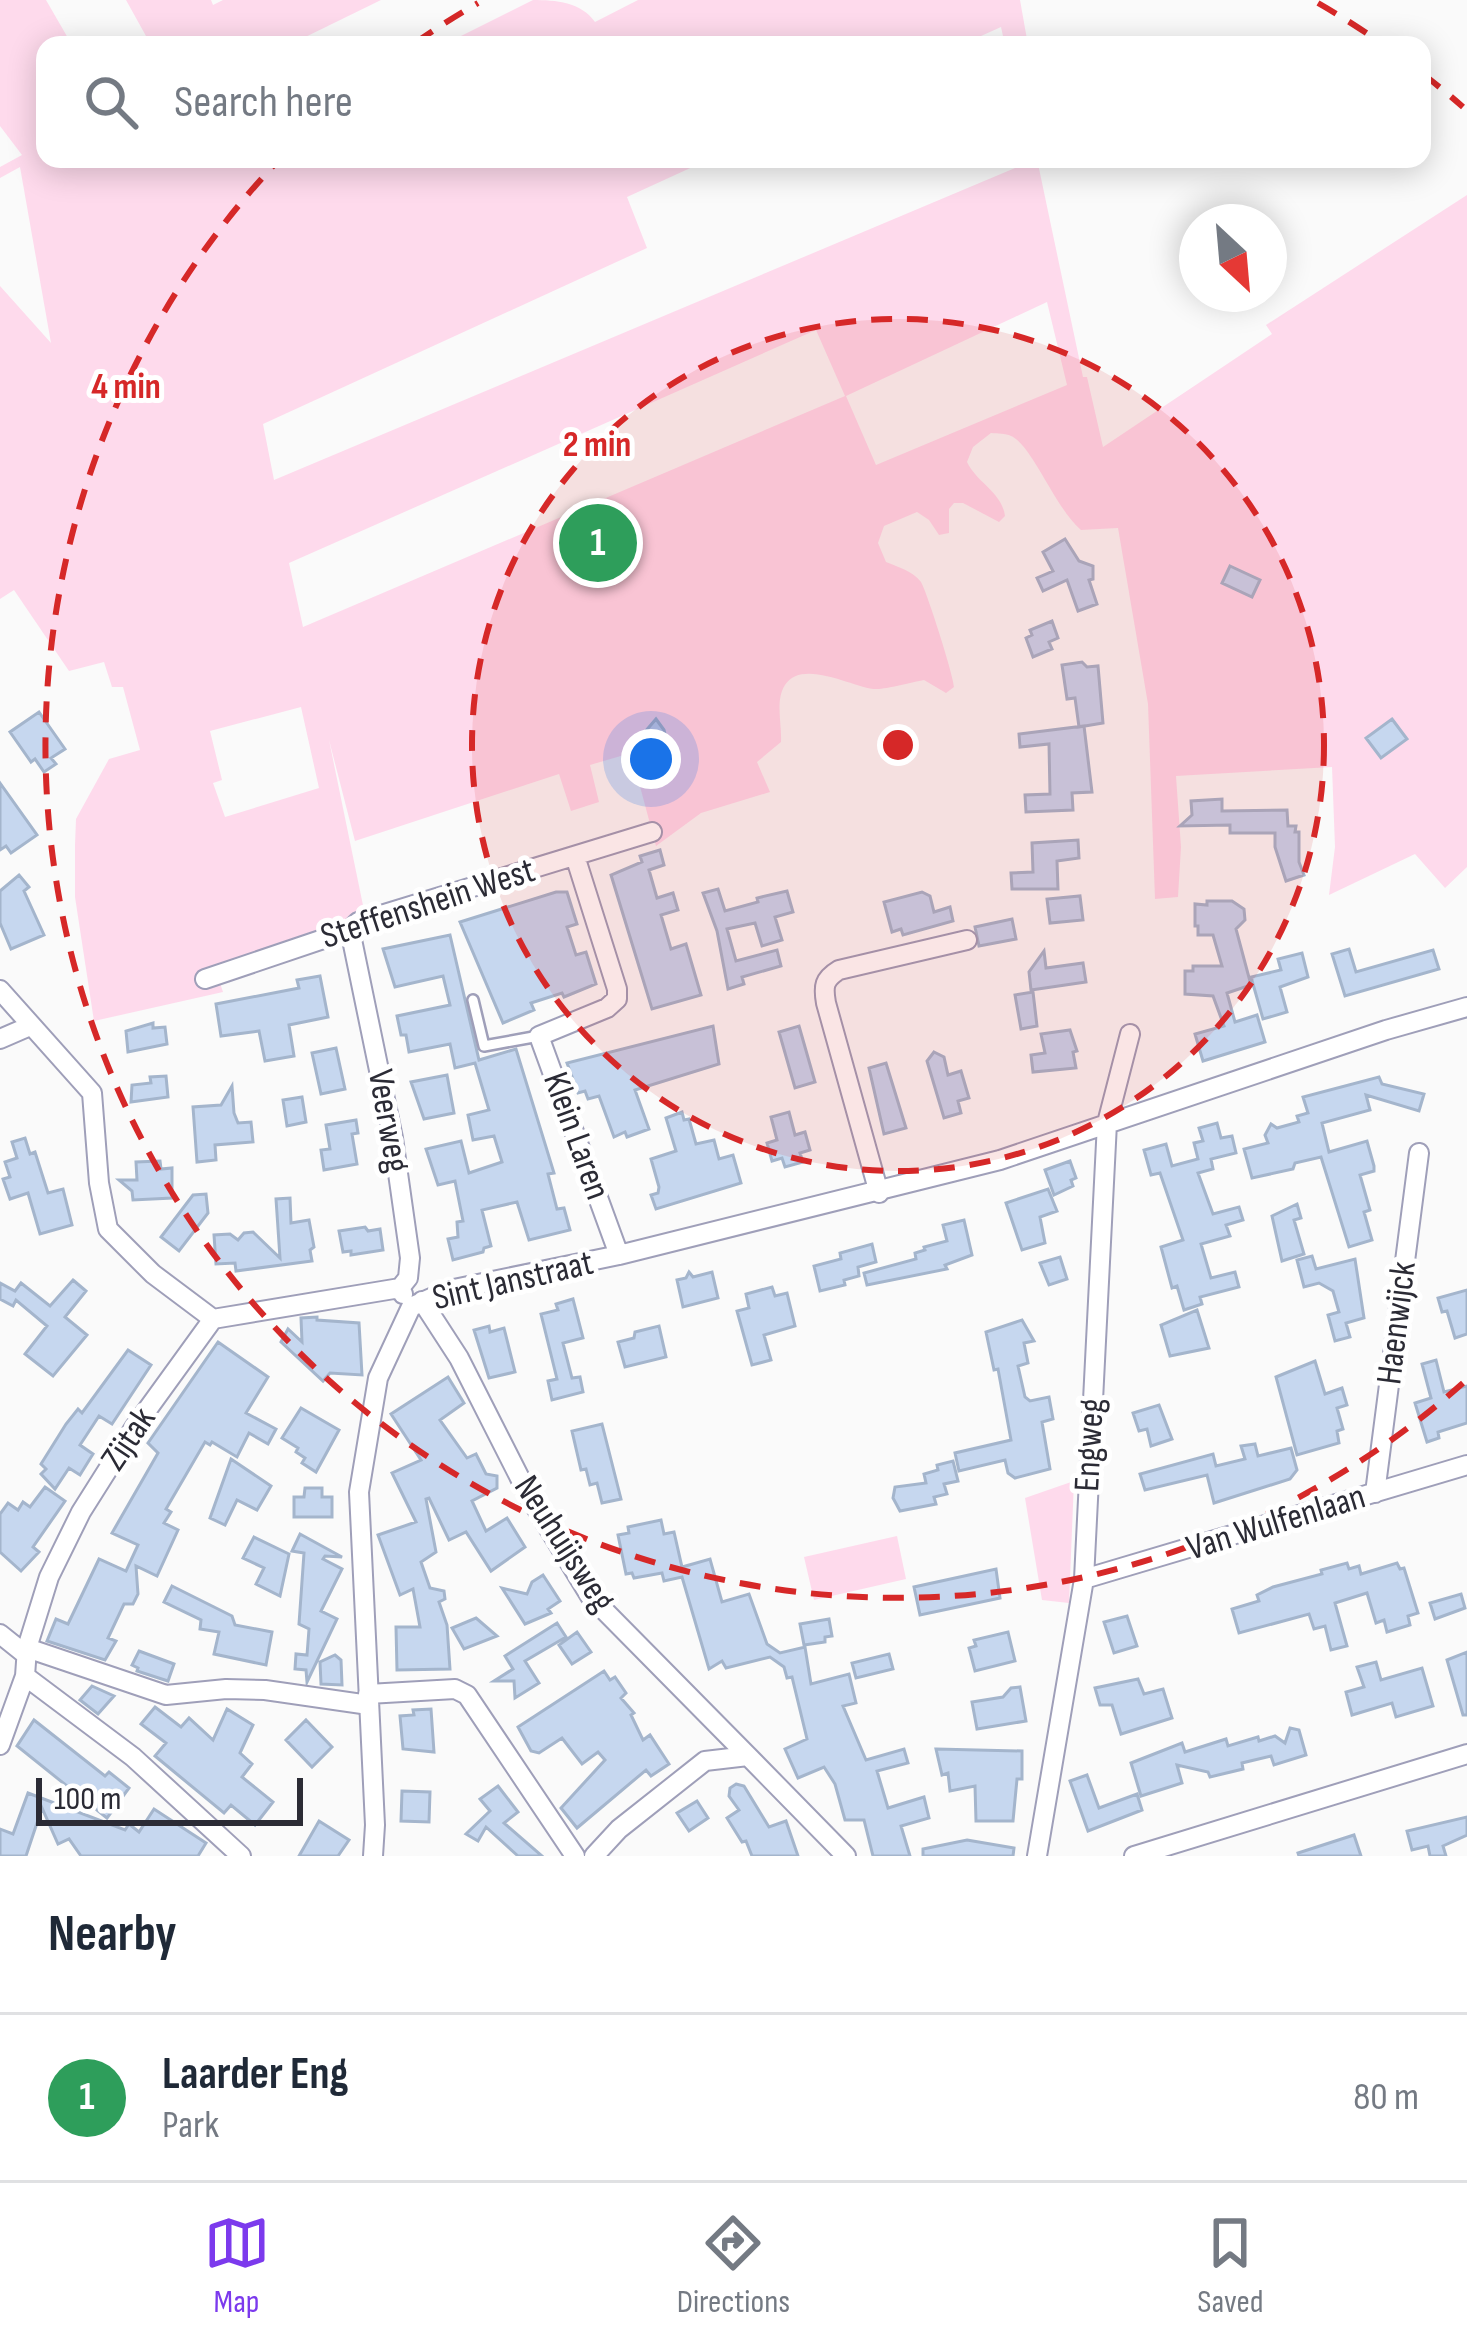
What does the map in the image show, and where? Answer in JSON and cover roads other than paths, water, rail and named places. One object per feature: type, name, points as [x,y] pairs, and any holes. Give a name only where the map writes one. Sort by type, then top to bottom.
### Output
[{"type":"street","name":"Steffenshein West","points":[[205,979],[354,920],[652,832]]},
{"type":"street","name":"Klein Laren","points":[[575,856],[617,1000],[539,1036],[619,1256]]},
{"type":"street","name":"Veerweg","points":[[354,920],[410,1258],[408,1278],[400,1288]]},
{"type":"street","points":[[879,1192],[823,988],[827,978],[839,970],[967,940]]},
{"type":"street","points":[[0,990],[30,1026],[92,1083],[99,1183],[108,1229],[153,1274],[213,1319],[400,1288],[417,1304]]},
{"type":"street","name":"Sint Janstraat","points":[[373,1856],[359,1492],[378,1378],[417,1304],[449,1290],[619,1256],[1000,1160],[1467,1007]]},
{"type":"street","points":[[0,1039],[30,1026]]},
{"type":"street","name":"Engweg","points":[[1037,1856],[1084,1580],[1107,1123],[1130,1034]]},
{"type":"street","name":"Haenwijck","points":[[1375,1493],[1419,1153]]},
{"type":"street","name":"Neuhuijsweg","points":[[417,1304],[459,1358],[529,1496],[590,1596],[846,1856]]},
{"type":"street","name":"Zijtak","points":[[0,1745],[25,1676],[26,1651],[49,1576],[81,1512],[134,1428],[213,1319]]},
{"type":"street","name":"Van Wulfenlaan","points":[[1084,1580],[1467,1465]]},
{"type":"street","points":[[0,1634],[26,1651],[166,1695],[226,1689],[369,1700],[454,1689],[467,1695],[574,1856]]},
{"type":"street","points":[[25,1676],[133,1756],[241,1856]]},
{"type":"street","points":[[705,1761],[710,1718]]},
{"type":"street","points":[[1140,1855],[1467,1754]]},
{"type":"street","points":[[594,1856],[619,1829],[705,1761],[748,1756]]},
{"type":"lane","points":[[473,1000],[484,1046],[539,1036]]},
{"type":"place","name":"Laarder Eng","points":[[598,543]]}]
